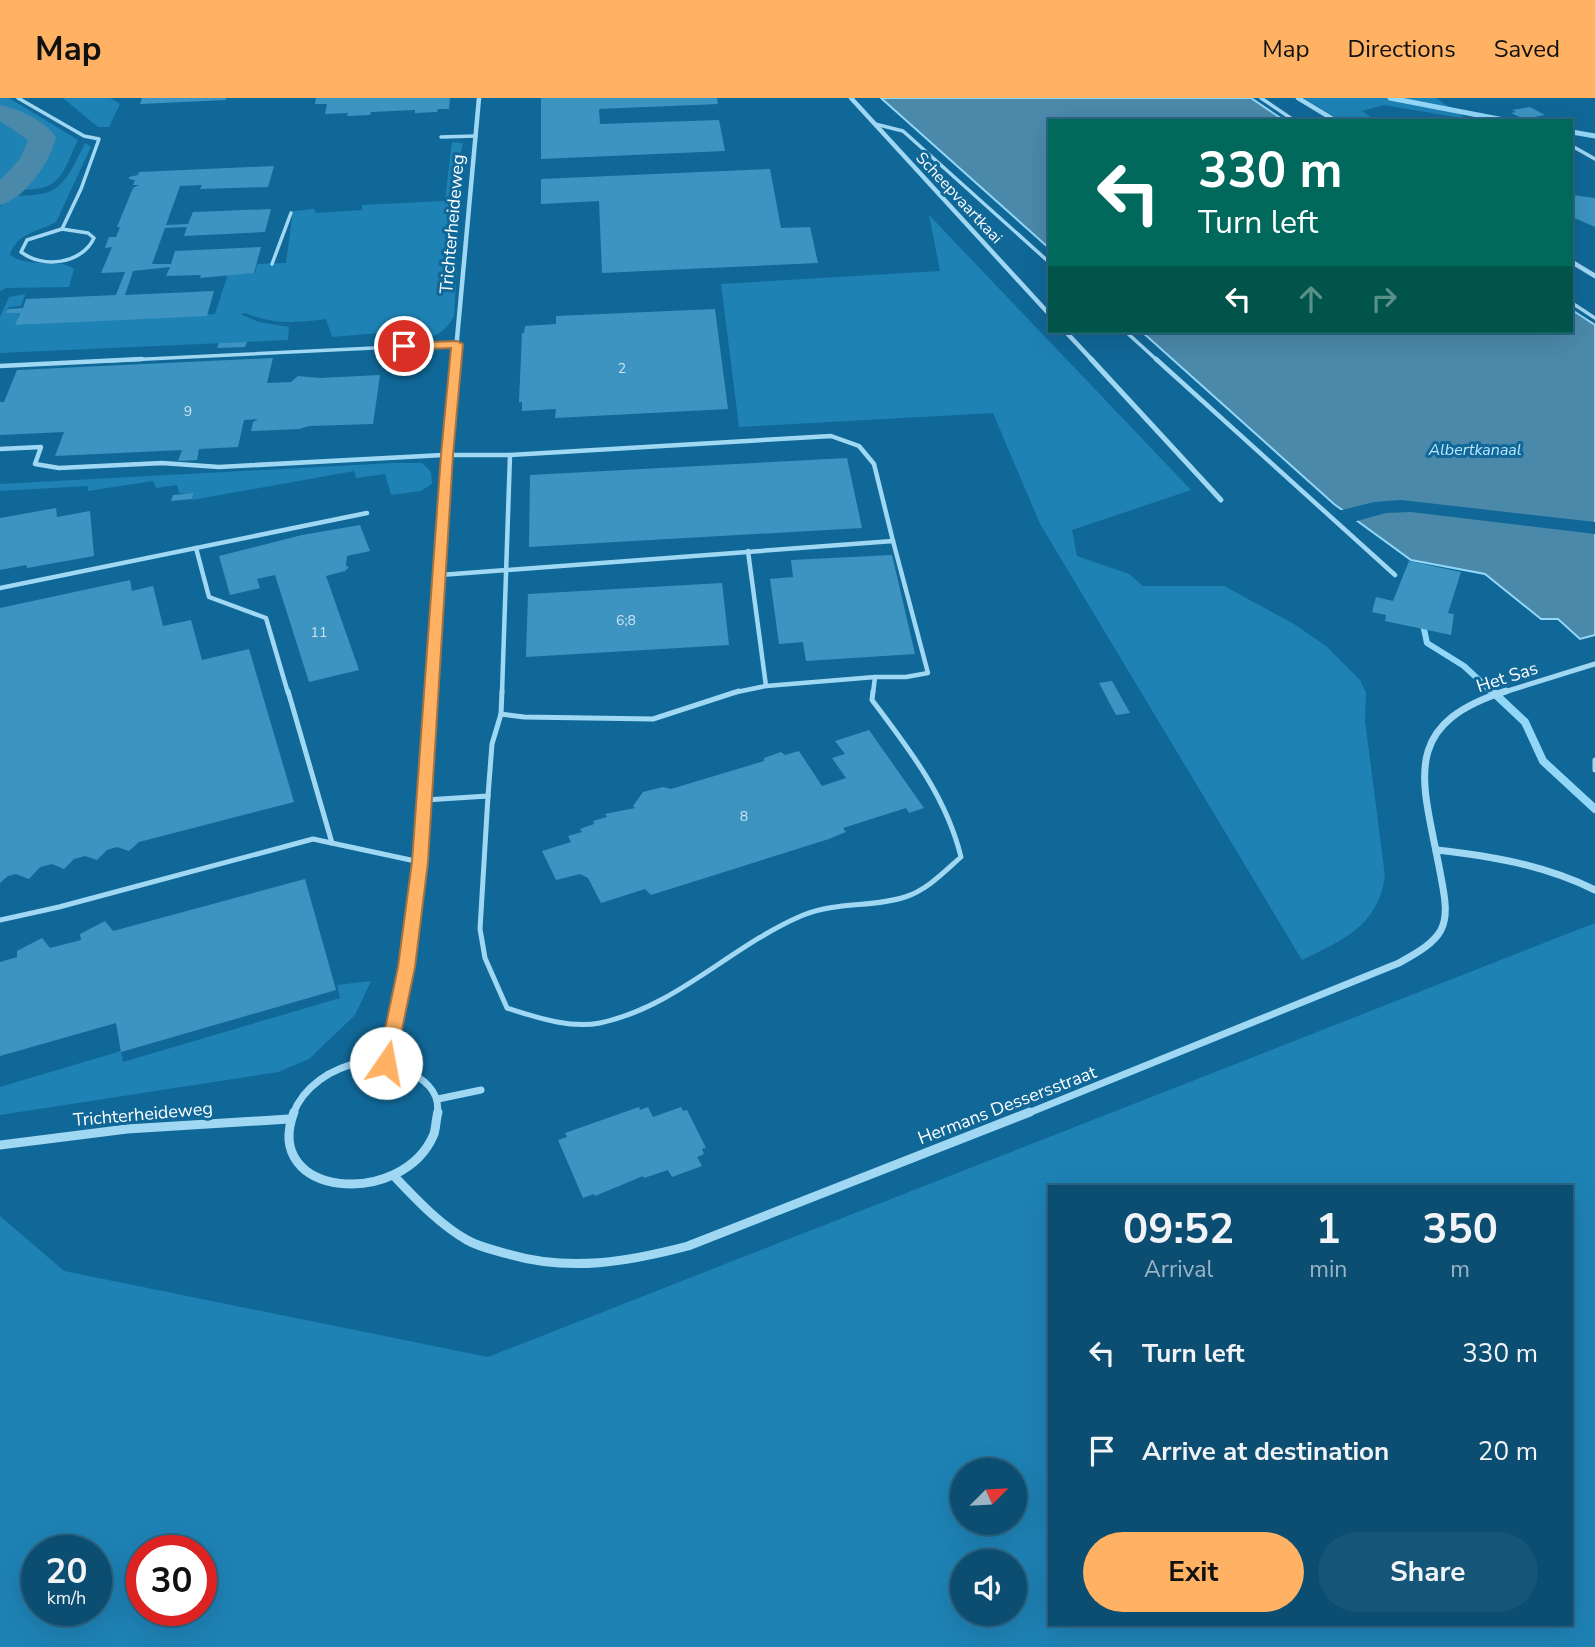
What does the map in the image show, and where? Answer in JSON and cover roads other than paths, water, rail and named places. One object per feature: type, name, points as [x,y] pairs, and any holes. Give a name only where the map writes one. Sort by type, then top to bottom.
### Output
[{"type":"street","name":"Trichterheideweg","points":[[386,1063],[406,967],[420,862],[447,455],[480,98]]},
{"type":"street","name":"Scheepvaartkaai","points":[[851,98],[1048,313]]},
{"type":"street","points":[[1298,98],[1333,119]]},
{"type":"street","points":[[1573,263],[1595,276]]},
{"type":"street","points":[[1067,333],[1221,500]]},
{"type":"street","name":"Het Sas","points":[[1436,732],[1460,710],[1478,699],[1593,664]]},
{"type":"street","name":"Hermans Dessersstraat","points":[[394,1176],[425,1208],[469,1241],[520,1258],[573,1267],[631,1262],[688,1246],[1126,1075],[1399,963],[1423,949],[1441,930],[1446,906],[1424,782],[1425,755],[1436,732]]},
{"type":"street","points":[[1436,850],[1496,857],[1544,868],[1595,890]]},
{"type":"street","points":[[362,1063],[386,1063],[410,1069],[427,1082],[438,1099],[439,1120],[432,1141],[416,1161],[394,1176],[366,1185],[338,1185],[313,1177],[295,1162],[287,1141],[289,1119],[300,1099],[317,1082],[338,1070],[362,1063]]},
{"type":"street","points":[[438,1099],[481,1090]]},
{"type":"street","name":"Trichterheideweg","points":[[0,1145],[127,1129],[289,1119]]},
{"type":"lane","points":[[18,98],[84,136],[99,139],[81,189],[62,229],[27,240],[21,252],[34,260],[58,261],[85,252],[92,245],[94,238],[88,233],[62,229]]},
{"type":"lane","points":[[1261,98],[1292,119]]},
{"type":"lane","points":[[875,124],[903,131],[1048,261]]},
{"type":"lane","points":[[441,137],[476,136]]},
{"type":"lane","points":[[1573,147],[1595,159]]},
{"type":"lane","points":[[272,264],[291,213]]},
{"type":"lane","points":[[1573,304],[1595,318]]},
{"type":"lane","points":[[1127,333],[1395,575]]},
{"type":"lane","points":[[0,366],[457,344]]},
{"type":"lane","points":[[0,449],[41,447],[35,464],[59,468],[162,463],[219,467],[447,455],[510,455],[831,436],[859,446],[874,464],[928,673],[906,677],[766,686],[735,692],[653,719],[536,718],[501,714]]},
{"type":"lane","points":[[510,455],[501,714],[492,744],[480,929],[485,958],[506,1008],[565,1023],[598,1024],[637,1013],[668,997],[761,934],[803,915],[847,903],[904,898],[930,884],[961,858],[956,831],[941,800],[872,700],[874,677]]},
{"type":"lane","points":[[0,588],[367,513]]},
{"type":"lane","points":[[440,575],[893,541]]},
{"type":"lane","points":[[196,548],[209,597],[266,618],[332,843]]},
{"type":"lane","points":[[748,551],[766,686]]},
{"type":"lane","points":[[1595,760],[1595,769]]},
{"type":"lane","points":[[425,800],[488,796]]},
{"type":"lane","points":[[0,920],[60,907],[313,839],[420,862]]},
{"type":"water","points":[[881,98],[1251,98],[1282,119],[1048,119],[1048,247]]},
{"type":"water","name":"Albertkanaal","points":[[1573,311],[1595,325],[1595,635],[1580,639],[1558,619],[1541,619],[1485,574],[1411,560],[1334,504],[1143,333],[1573,333]]},
{"type":"waterway","points":[[1390,98],[1499,119]]},
{"type":"waterway","points":[[0,113],[9,115],[42,137],[32,162],[0,196]]},
{"type":"waterway","points":[[1573,132],[1595,136]]},
{"type":"waterway","points":[[1424,629],[1427,643],[1464,666],[1493,693]]},
{"type":"waterway","points":[[1492,691],[1525,722],[1543,761],[1595,809]]}]
